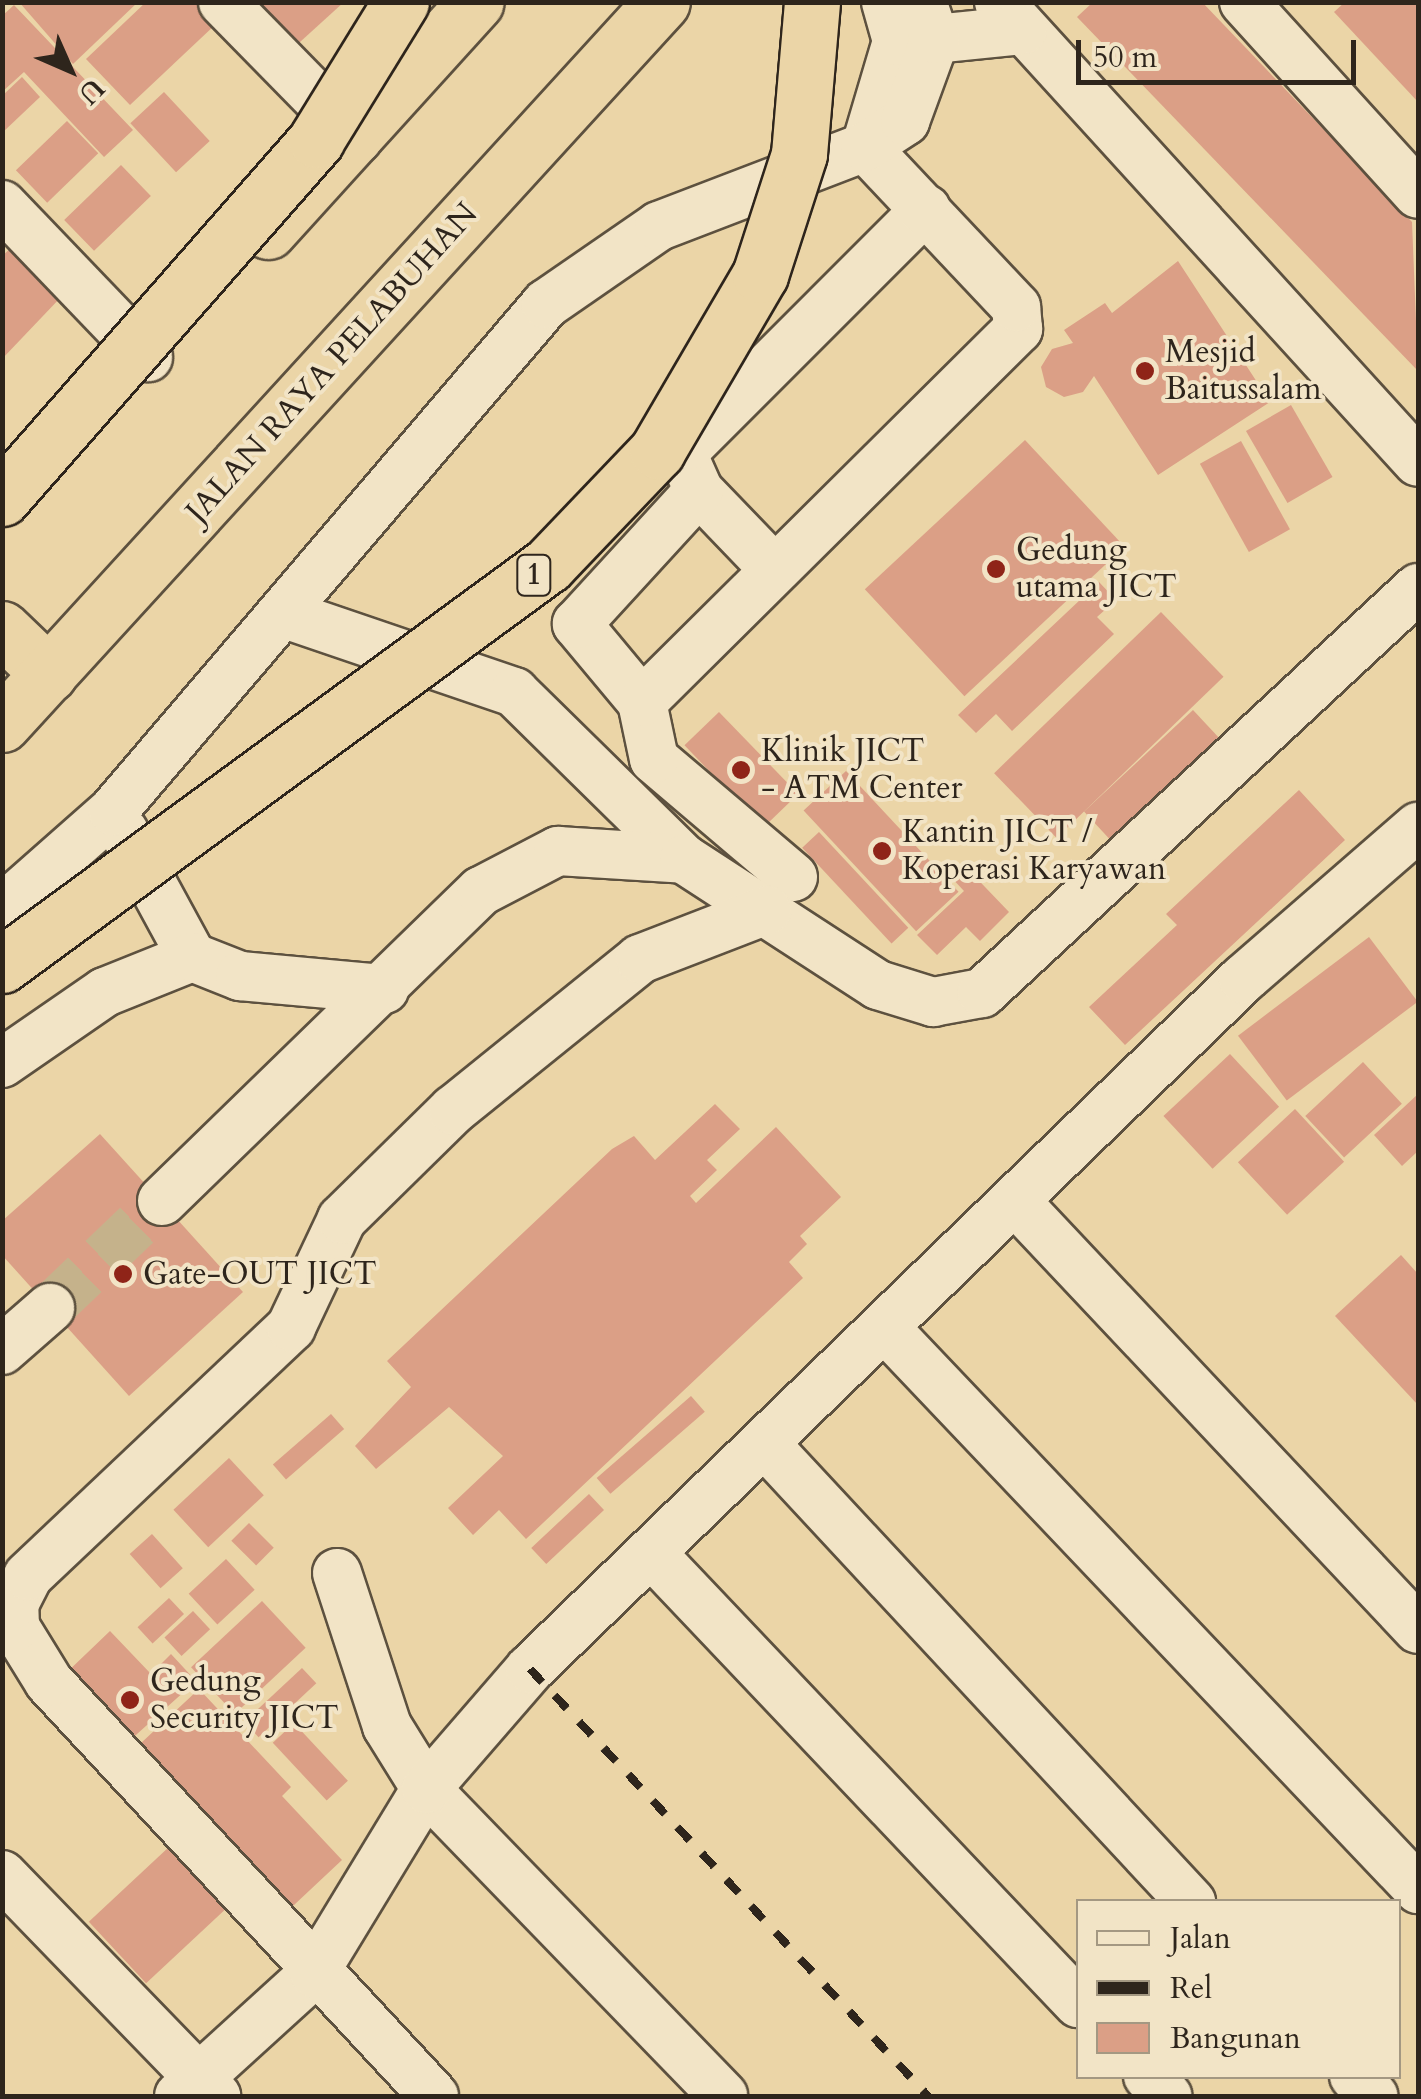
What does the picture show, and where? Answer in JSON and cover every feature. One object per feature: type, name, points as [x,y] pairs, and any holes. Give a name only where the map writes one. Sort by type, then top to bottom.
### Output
[{"type":"highway","points":[[2,498],[316,140],[401,2]]},
{"type":"highway","name":"JALAN RAYA PELABUHAN","points":[[2,724],[662,2]]},
{"type":"highway","name":"1","points":[[2,964],[548,565],[657,451],[760,275],[799,154],[812,2]]},
{"type":"highway","points":[[2,507],[357,139],[476,8]]},
{"type":"highway","points":[[2,629],[48,674]]},
{"type":"street","points":[[224,2],[357,139]]},
{"type":"street","points":[[866,147],[896,41],[886,2]]},
{"type":"street","points":[[1244,2],[1418,194]]},
{"type":"street","points":[[2,909],[113,811],[285,614],[502,349],[596,262],[658,226],[866,147],[905,121],[928,20],[1011,16],[1418,462]]},
{"type":"street","points":[[642,702],[1018,329],[1016,307],[866,147]]},
{"type":"street","points":[[2,204],[148,357]]},
{"type":"street","points":[[774,570],[698,491],[681,467],[690,436],[926,209]]},
{"type":"street","points":[[698,491],[577,624],[642,702],[654,759],[780,893],[878,985],[933,1002],[982,993],[1368,644],[1418,588]]},
{"type":"street","points":[[285,614],[514,692],[684,859]]},
{"type":"street","points":[[113,811],[192,957],[240,976],[384,989]]},
{"type":"street","points":[[2,1875],[198,2091],[314,1974],[426,1789],[530,1669],[888,1330],[1243,979],[1418,827]]},
{"type":"street","points":[[162,1201],[518,866],[558,851],[684,859],[780,893]]},
{"type":"street","points":[[434,2096],[314,1974],[49,1682],[15,1628],[14,1604],[28,1576],[291,1327],[342,1219],[453,1110],[640,959],[780,893]]},
{"type":"street","points":[[2,1063],[105,992],[192,957]]},
{"type":"street","points":[[1017,1203],[1418,1629]]},
{"type":"street","points":[[2,1350],[50,1308]]},
{"type":"street","points":[[888,1330],[1418,1888]]},
{"type":"street","points":[[767,1446],[1188,1899]]},
{"type":"street","points":[[653,1556],[1076,2001]]},
{"type":"street","points":[[337,1573],[360,1662],[426,1789],[723,2096]]},
{"type":"building","points":[[19,2],[138,2],[73,64]]},
{"type":"building","points":[[146,2],[195,2],[216,24],[130,105],[86,59]]},
{"type":"building","points":[[251,2],[344,2],[289,52]]},
{"type":"building","points":[[1093,2],[1202,2],[1412,222],[1418,371],[1077,17]]},
{"type":"building","points":[[1345,2],[1418,2],[1418,102],[1334,12]]},
{"type":"building","points":[[14,5],[133,130],[104,157],[24,72],[2,92],[2,16]]},
{"type":"building","points":[[22,77],[40,97],[2,133],[2,96]]},
{"type":"building","points":[[164,92],[210,141],[176,172],[130,123]]},
{"type":"building","points":[[67,121],[98,153],[47,203],[16,170]]},
{"type":"building","points":[[121,165],[151,196],[94,251],[64,220]]},
{"type":"building","points":[[11,248],[62,296],[2,359],[2,256]]},
{"type":"building","name":"Mesjid Baitussalam","points":[[1178,261],[1270,402],[1158,475],[1094,376],[1083,392],[1064,397],[1046,387],[1041,367],[1052,349],[1073,343],[1064,330],[1105,303],[1112,313]]},
{"type":"building","points":[[1291,405],[1332,477],[1287,503],[1246,431]]},
{"type":"building","name":"Gedung utama JICT","points":[[1025,440],[1125,547],[964,696],[865,589]]},
{"type":"building","points":[[1241,441],[1290,529],[1249,552],[1200,464]]},
{"type":"building","points":[[1099,582],[1116,600],[1097,617],[1114,634],[1012,731],[996,714],[976,733],[958,715]]},
{"type":"building","points":[[1161,612],[1224,677],[1057,838],[994,773]]},
{"type":"building","points":[[1193,710],[1219,738],[1110,839],[1084,812]]},
{"type":"building","name":"Klinik JICT - ATM Center","points":[[719,712],[798,794],[764,827],[684,745]]},
{"type":"building","name":"Kantin JICT / Koperasi Karyawan","points":[[846,771],[959,892],[916,931],[804,811]]},
{"type":"building","points":[[1299,790],[1345,840],[1125,1045],[1089,1007],[1177,925],[1166,914]]},
{"type":"building","points":[[819,832],[908,928],[892,943],[802,848]]},
{"type":"building","points":[[962,863],[1009,912],[980,941],[966,927],[937,955],[917,935],[964,891],[949,875]]},
{"type":"building","points":[[1369,937],[1418,1002],[1287,1100],[1238,1036]]},
{"type":"building","points":[[1230,1054],[1279,1107],[1213,1169],[1163,1116]]},
{"type":"building","points":[[1363,1062],[1402,1104],[1344,1158],[1305,1116]]},
{"type":"building","points":[[1418,1094],[1418,1151],[1402,1166],[1374,1135]]},
{"type":"building","points":[[715,1104],[740,1129],[707,1160],[717,1170],[690,1196],[696,1203],[776,1127],[841,1197],[800,1236],[807,1244],[789,1262],[803,1278],[526,1539],[499,1510],[473,1535],[448,1508],[503,1456],[449,1407],[376,1469],[355,1446],[411,1387],[387,1361],[612,1149],[634,1136],[655,1160]]},
{"type":"building","points":[[1295,1109],[1344,1162],[1287,1215],[1238,1162]]},
{"type":"building","name":"Gate-OUT JICT","points":[[100,1134],[243,1292],[129,1396],[2,1255],[2,1221]]},
{"type":"building","points":[[1401,1255],[1418,1274],[1418,1405],[1335,1316]]},
{"type":"building","points":[[691,1396],[705,1412],[610,1494],[597,1478]]},
{"type":"building","points":[[331,1414],[344,1429],[286,1480],[273,1465]]},
{"type":"building","points":[[229,1458],[264,1495],[208,1547],[173,1510]]},
{"type":"building","points":[[589,1494],[604,1510],[546,1564],[531,1548]]},
{"type":"building","points":[[249,1523],[274,1548],[256,1565],[231,1541]]},
{"type":"building","points":[[152,1534],[183,1568],[160,1588],[130,1554]]},
{"type":"building","points":[[226,1559],[255,1590],[217,1624],[189,1594]]},
{"type":"building","points":[[169,1598],[184,1614],[153,1643],[138,1627]]},
{"type":"building","points":[[262,1601],[306,1648],[235,1714],[191,1667]]},
{"type":"building","points":[[193,1611],[210,1629],[182,1656],[164,1638]]},
{"type":"building","name":"Gedung Security JICT","points":[[110,1631],[151,1674],[171,1654],[196,1681],[117,1752],[63,1676]]},
{"type":"building","points":[[302,1668],[316,1683],[259,1737],[244,1722]]},
{"type":"building","points":[[199,1689],[291,1787],[282,1796],[342,1860],[278,1920],[126,1757]]},
{"type":"building","points":[[294,1723],[348,1781],[327,1801],[273,1743]]},
{"type":"building","points":[[170,1846],[227,1907],[146,1983],[89,1922]]},
{"type":"tunnel","points":[[50,1308],[162,1201]]},
{"type":"railway","points":[[530,1669],[928,2096]]},
{"type":"place","name":"Mesjid Baitussalam","points":[[1145,371]]},
{"type":"place","name":"Gedung utama JICT","points":[[996,569]]},
{"type":"place","name":"Klinik JICT - ATM Center","points":[[741,770]]},
{"type":"place","name":"Kantin JICT / Koperasi Karyawan","points":[[882,851]]},
{"type":"place","name":"Gate-OUT JICT","points":[[123,1274]]},
{"type":"place","name":"Gedung Security JICT","points":[[130,1700]]}]
